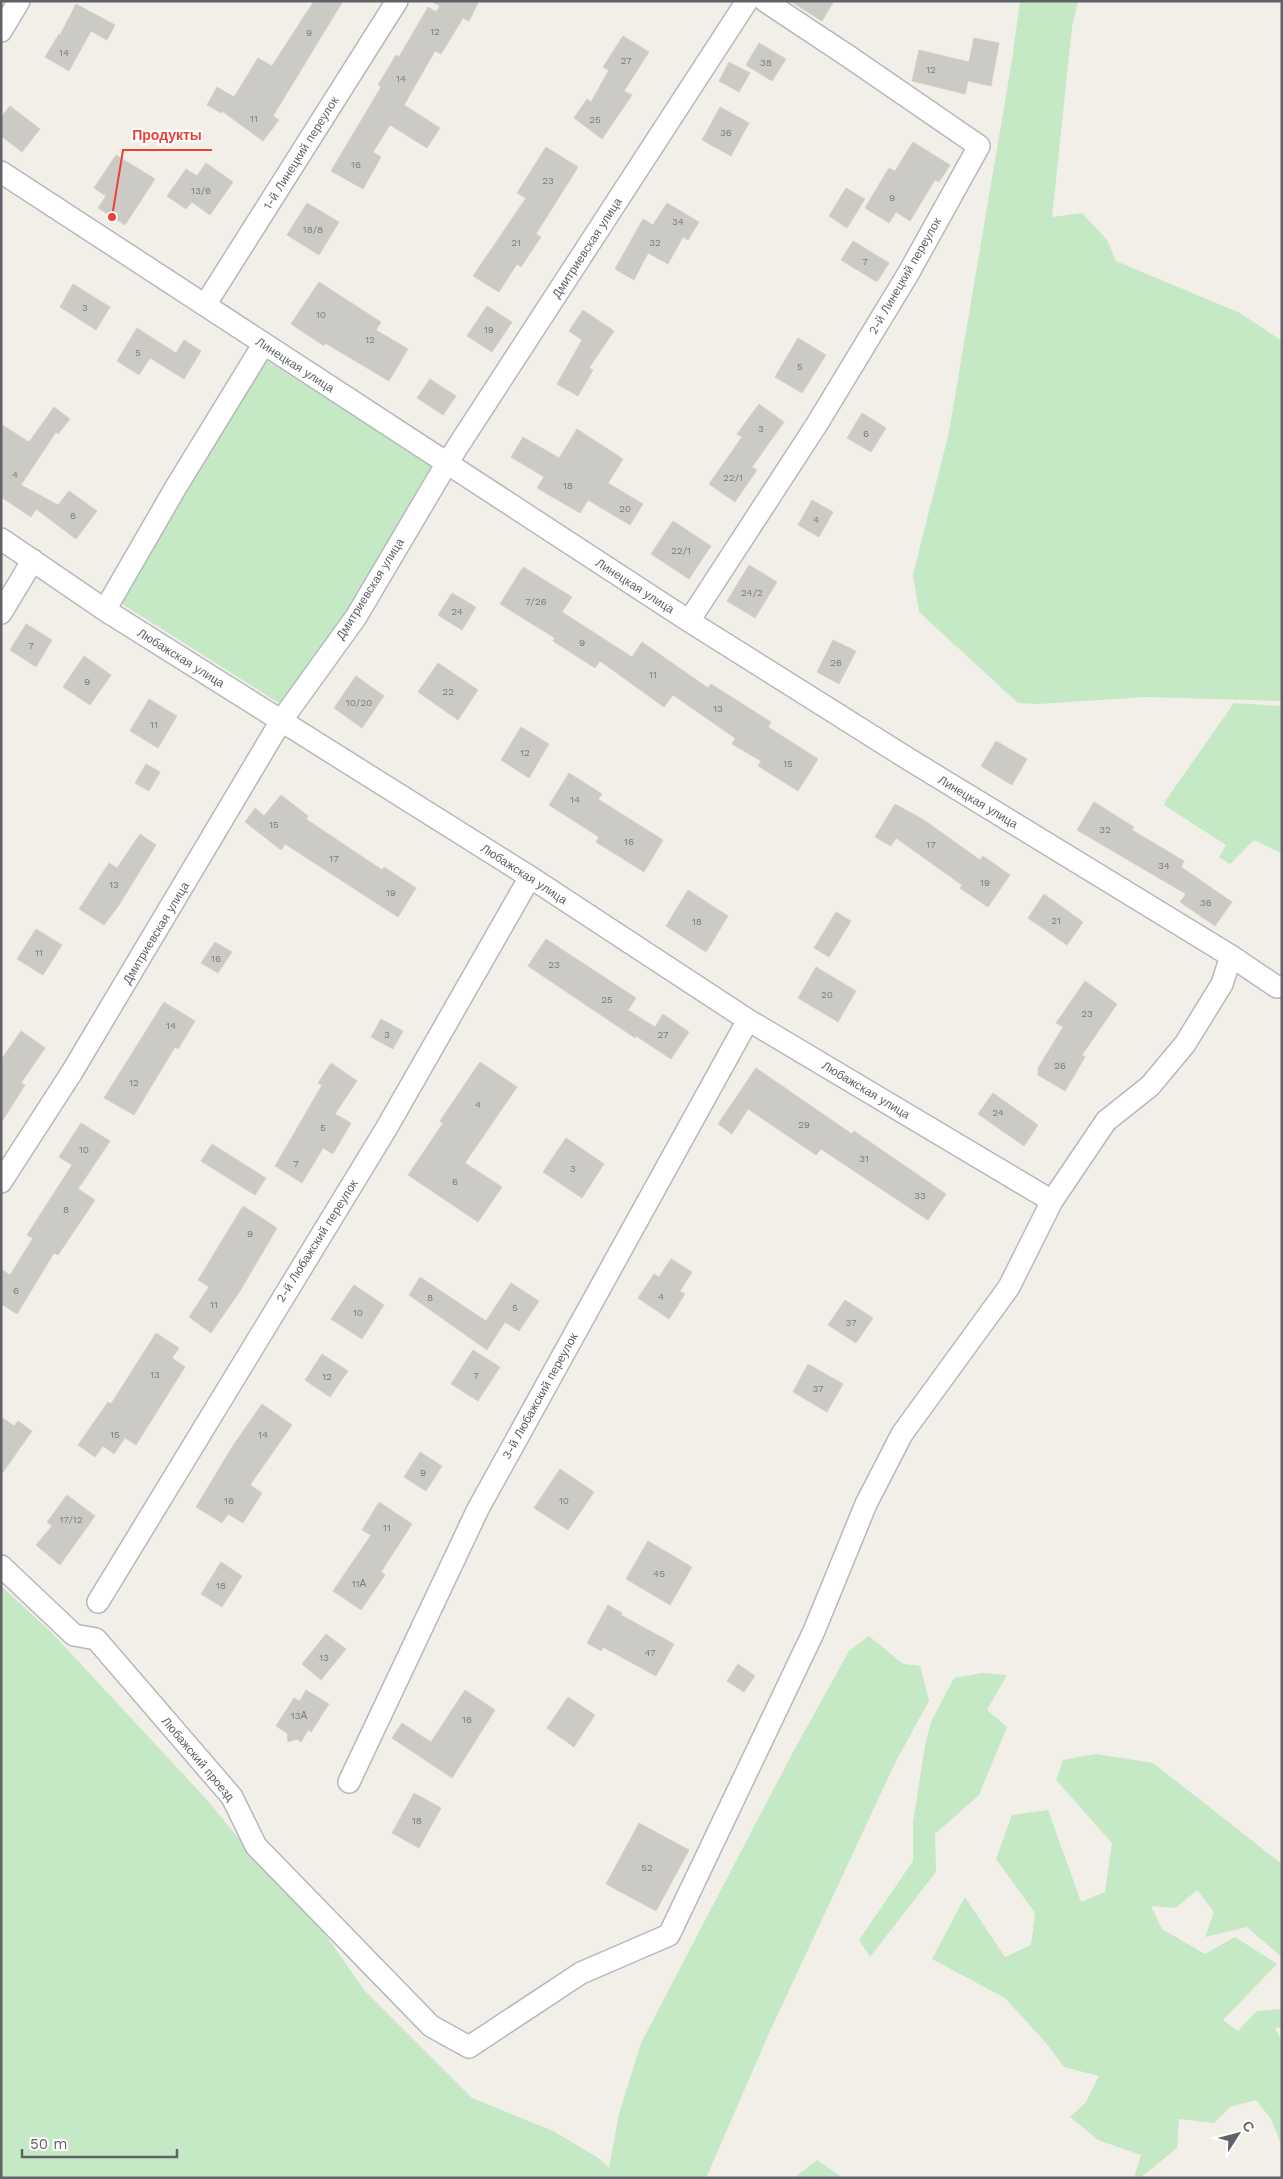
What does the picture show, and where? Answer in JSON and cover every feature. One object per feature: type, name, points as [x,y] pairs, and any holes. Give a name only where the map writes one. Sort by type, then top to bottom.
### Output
[{"type":"street","points":[[1,31],[19,1]]},
{"type":"street","name":"1-й Линецкий переулок","points":[[205,305],[397,1]]},
{"type":"street","name":"Дмитриевская улица","points":[[1,1182],[72,1072],[281,722],[356,617],[446,464],[747,1]]},
{"type":"street","name":"2-й Линецкий переулок","points":[[689,621],[817,424],[908,274],[979,146],[765,1]]},
{"type":"street","name":"Линецкая улица","points":[[1,172],[263,345],[689,621],[902,755],[1231,956],[1277,987]]},
{"type":"street","points":[[106,610],[176,487],[263,345]]},
{"type":"street","name":"Любажская улица","points":[[1,539],[106,610],[281,722],[530,877],[748,1020],[1052,1201]]},
{"type":"street","points":[[1,613],[33,560]]},
{"type":"street","name":"2-й Любажский переулок","points":[[98,1602],[386,1129],[530,877]]},
{"type":"street","points":[[1052,1201],[1106,1121],[1150,1086],[1185,1044],[1222,984],[1231,956]]},
{"type":"street","name":"3-й Любажский переулок","points":[[349,1782],[478,1509],[748,1020]]},
{"type":"street","name":"Любажский проезд","points":[[1,1566],[74,1635],[96,1639],[232,1797],[256,1846],[431,2026],[469,2047],[581,1973],[669,1934],[814,1631],[866,1504],[902,1434],[1010,1287],[1052,1201]]},
{"type":"green space","points":[[1020,1],[1078,1],[1072,27],[1052,217],[1082,213],[1107,240],[1116,261],[1240,313],[1282,341],[1282,701],[1147,697],[1037,704],[1018,703],[919,612],[913,575],[949,432],[1012,60]]},
{"type":"green space","points":[[256,361],[268,361],[432,466],[343,617],[282,705],[119,602]]},
{"type":"green space","points":[[1234,703],[1282,706],[1282,852],[1254,840],[1230,864],[1219,857],[1226,845],[1164,805]]},
{"type":"green space","points":[[1,1586],[51,1632],[208,1801],[249,1851],[317,1923],[365,1991],[472,2098],[553,2131],[600,2159],[609,2168],[619,2114],[641,2043],[792,1754],[849,1651],[869,1636],[903,1664],[920,1666],[929,1701],[896,1761],[770,2031],[706,2178],[1,2178]]},
{"type":"green space","points":[[983,1673],[1007,1675],[987,1710],[1007,1727],[979,1795],[935,1834],[936,1872],[870,1957],[859,1940],[913,1861],[913,1822],[925,1746],[931,1722],[954,1678]]},
{"type":"green space","points":[[1096,1754],[1153,1763],[1282,1864],[1282,1957],[1247,1927],[1205,1937],[1214,1912],[1197,1890],[1176,1908],[1151,1906],[1162,1929],[1205,1954],[1235,1937],[1277,1964],[1223,2020],[1238,2031],[1257,2011],[1282,2009],[1282,2027],[1275,2028],[1282,2041],[1282,2146],[1271,2119],[1256,2100],[1230,2107],[1214,2123],[1179,2119],[1177,2148],[1140,2178],[1134,2178],[1141,2155],[1098,2140],[1070,2117],[1086,2102],[1099,2076],[1064,2067],[1046,2043],[1005,1998],[932,1959],[965,1897],[1005,1957],[1031,1945],[1035,1913],[996,1859],[1012,1815],[1048,1810],[1081,1902],[1105,1892],[1112,1843],[1056,1780],[1063,1760]]},
{"type":"green space","points":[[817,2160],[843,2178],[794,2178]]},
{"type":"building","points":[[314,1],[343,1],[273,116],[279,120],[263,141],[222,111],[221,113],[207,105],[217,87],[234,97],[258,58],[272,66]]},
{"type":"building","points":[[431,1],[479,1],[469,21],[463,18],[441,54],[435,51],[404,105],[440,128],[427,148],[390,125],[373,152],[381,157],[363,189],[331,171],[381,87],[378,85],[396,55],[399,57],[428,7],[436,12],[440,6]]},
{"type":"building","points":[[790,1],[834,1],[822,21]]},
{"type":"building","points":[[76,4],[115,25],[107,40],[91,31],[69,71],[45,57],[60,35]]},
{"type":"building","points":[[623,36],[649,52],[624,91],[632,95],[602,139],[574,118],[587,99],[591,102],[609,70],[603,67]]},
{"type":"building","points":[[974,38],[999,43],[991,86],[968,81],[965,94],[912,81],[919,50],[969,62]]},
{"type":"building","points":[[759,43],[786,59],[772,81],[746,65]]},
{"type":"building","points":[[729,62],[750,73],[739,92],[719,81]]},
{"type":"building","points":[[10,106],[40,129],[22,152],[1,136],[1,117]]},
{"type":"building","points":[[720,107],[749,123],[731,156],[702,140]]},
{"type":"building","points":[[913,142],[950,165],[939,182],[935,180],[910,221],[896,212],[889,223],[865,208],[889,168],[895,171]]},
{"type":"building","points":[[546,147],[578,167],[536,234],[541,237],[521,267],[517,264],[499,292],[473,276],[526,198],[517,193]]},
{"type":"building","points":[[116,155],[155,179],[125,225],[98,208],[106,196],[94,188]]},
{"type":"building","points":[[206,163],[233,182],[210,215],[192,202],[186,209],[167,196],[186,169],[197,176]]},
{"type":"building","points":[[846,188],[865,199],[847,228],[829,216]]},
{"type":"building","points":[[307,203],[339,222],[319,255],[287,235]]},
{"type":"building","points":[[667,203],[699,222],[688,240],[683,237],[668,264],[648,253],[634,280],[615,269],[643,219],[653,225]]},
{"type":"building","points":[[853,241],[889,263],[877,282],[841,260]]},
{"type":"building","points":[[319,282],[381,322],[376,330],[408,349],[389,381],[325,343],[324,346],[291,324]]},
{"type":"building","points":[[73,284],[110,307],[96,330],[60,307]]},
{"type":"building","points":[[487,306],[512,322],[492,352],[467,336]]},
{"type":"building","points":[[583,310],[614,331],[589,368],[593,370],[578,396],[557,384],[582,340],[569,331]]},
{"type":"building","points":[[137,328],[176,353],[184,340],[201,351],[184,379],[150,358],[139,375],[117,361]]},
{"type":"building","points":[[798,338],[826,355],[802,393],[775,377]]},
{"type":"building","points":[[430,379],[456,396],[443,415],[417,398]]},
{"type":"building","points":[[759,404],[784,422],[752,467],[757,470],[735,502],[709,484],[742,437],[737,434]]},
{"type":"building","points":[[54,407],[70,419],[58,434],[56,432],[21,485],[58,505],[69,491],[97,511],[76,539],[36,509],[31,517],[1,497],[1,424],[29,442]]},
{"type":"building","points":[[862,413],[886,428],[871,452],[847,438]]},
{"type":"building","points":[[577,429],[623,459],[608,483],[643,504],[630,525],[588,500],[580,513],[537,488],[544,477],[511,457],[523,437],[559,458]]},
{"type":"building","points":[[812,500],[833,512],[819,537],[798,525]]},
{"type":"building","points":[[673,521],[711,546],[689,579],[651,554]]},
{"type":"building","points":[[749,565],[777,582],[755,618],[727,601]]},
{"type":"building","points":[[523,567],[572,597],[562,612],[632,657],[642,642],[708,688],[711,684],[771,722],[768,727],[818,759],[798,791],[758,766],[761,761],[732,744],[735,738],[673,695],[664,707],[600,661],[595,668],[553,641],[555,638],[500,604]]},
{"type":"building","points":[[452,593],[476,607],[462,630],[438,615]]},
{"type":"building","points":[[26,624],[52,640],[36,667],[10,650]]},
{"type":"building","points":[[833,640],[856,651],[839,684],[817,672]]},
{"type":"building","points":[[84,656],[111,675],[90,705],[63,687]]},
{"type":"building","points":[[438,663],[478,690],[458,720],[418,692]]},
{"type":"building","points":[[356,676],[384,696],[362,728],[334,708]]},
{"type":"building","points":[[149,699],[177,716],[158,748],[130,731]]},
{"type":"building","points":[[521,727],[549,744],[529,778],[501,760]]},
{"type":"building","points":[[996,741],[1027,759],[1012,785],[981,766]]},
{"type":"building","points":[[146,764],[160,772],[149,791],[135,783]]},
{"type":"building","points":[[569,773],[602,794],[598,799],[663,840],[644,872],[596,842],[599,837],[549,805]]},
{"type":"building","points":[[281,795],[308,816],[306,819],[382,870],[384,867],[416,888],[398,917],[285,844],[281,850],[245,822],[255,808],[264,816]]},
{"type":"building","points":[[1094,802],[1134,827],[1132,830],[1184,861],[1181,867],[1232,902],[1215,926],[1180,902],[1186,894],[1077,830]]},
{"type":"building","points":[[895,804],[924,820],[980,860],[983,856],[1010,875],[988,907],[960,888],[962,885],[896,838],[891,846],[875,837]]},
{"type":"building","points":[[140,834],[156,845],[119,905],[104,925],[79,909],[109,863],[117,868]]},
{"type":"building","points":[[688,890],[728,916],[706,952],[666,926]]},
{"type":"building","points":[[1044,894],[1083,922],[1067,945],[1028,918]]},
{"type":"building","points":[[836,912],[851,921],[829,957],[814,948]]},
{"type":"building","points":[[36,929],[62,945],[43,975],[17,959]]},
{"type":"building","points":[[546,939],[636,998],[628,1010],[655,1027],[663,1014],[689,1032],[671,1059],[636,1036],[635,1038],[528,966]]},
{"type":"building","points":[[215,942],[232,952],[218,973],[201,963]]},
{"type":"building","points":[[816,967],[856,991],[838,1022],[798,998]]},
{"type":"building","points":[[1085,981],[1117,1004],[1082,1055],[1085,1057],[1065,1091],[1038,1075],[1038,1068],[1063,1027],[1056,1023]]},
{"type":"building","points":[[164,1002],[195,1021],[178,1049],[175,1047],[134,1115],[104,1098]]},
{"type":"building","points":[[381,1019],[403,1031],[393,1049],[371,1037]]},
{"type":"building","points":[[21,1031],[45,1048],[21,1083],[25,1085],[1,1123],[1,1060]]},
{"type":"building","points":[[480,1062],[517,1087],[465,1163],[502,1187],[478,1222],[408,1175],[443,1123],[440,1121]]},
{"type":"building","points":[[331,1063],[357,1081],[335,1114],[351,1123],[333,1154],[323,1148],[302,1183],[275,1166],[322,1085],[318,1083]]},
{"type":"building","points":[[756,1068],[852,1134],[854,1131],[946,1194],[928,1220],[821,1149],[816,1155],[748,1109],[732,1134],[718,1124]]},
{"type":"building","points":[[993,1093],[1038,1125],[1024,1146],[978,1114]]},
{"type":"building","points":[[81,1123],[110,1141],[78,1189],[95,1200],[58,1255],[54,1253],[17,1314],[1,1304],[1,1269],[10,1275],[33,1238],[27,1235],[72,1165],[59,1157]]},
{"type":"building","points":[[566,1138],[604,1164],[582,1198],[543,1172]]},
{"type":"building","points":[[212,1144],[266,1178],[255,1195],[201,1161]]},
{"type":"building","points":[[243,1206],[277,1228],[240,1291],[211,1333],[189,1317],[209,1287],[198,1280]]},
{"type":"building","points":[[671,1259],[692,1272],[680,1291],[685,1294],[669,1319],[638,1298],[654,1274],[659,1277]]},
{"type":"building","points":[[420,1277],[486,1321],[511,1283],[539,1301],[519,1331],[505,1322],[487,1350],[409,1295]]},
{"type":"building","points":[[354,1285],[384,1305],[362,1339],[331,1319]]},
{"type":"building","points":[[845,1300],[873,1318],[856,1343],[828,1325]]},
{"type":"building","points":[[156,1333],[179,1348],[172,1358],[185,1367],[136,1445],[125,1438],[114,1454],[103,1446],[95,1457],[78,1445],[108,1402],[111,1404]]},
{"type":"building","points":[[473,1350],[500,1367],[478,1401],[451,1384]]},
{"type":"building","points":[[322,1354],[348,1371],[330,1397],[305,1380]]},
{"type":"building","points":[[808,1364],[843,1384],[827,1412],[793,1392]]},
{"type":"building","points":[[262,1404],[292,1425],[250,1485],[262,1493],[243,1523],[228,1514],[222,1523],[196,1507],[234,1444]]},
{"type":"building","points":[[1,1417],[14,1426],[18,1421],[32,1431],[1,1475]]},
{"type":"building","points":[[420,1452],[442,1466],[426,1491],[404,1477]]},
{"type":"building","points":[[560,1469],[594,1492],[568,1530],[534,1508]]},
{"type":"building","points":[[67,1495],[95,1516],[60,1565],[36,1545],[52,1526],[47,1522]]},
{"type":"building","points":[[379,1502],[412,1524],[381,1572],[385,1575],[361,1610],[333,1591],[371,1535],[362,1530]]},
{"type":"building","points":[[648,1541],[692,1567],[670,1605],[626,1579]]},
{"type":"building","points":[[221,1562],[242,1576],[222,1607],[201,1594]]},
{"type":"building","points":[[608,1605],[622,1613],[621,1615],[674,1644],[656,1676],[603,1647],[601,1651],[587,1643]]},
{"type":"building","points":[[326,1634],[346,1649],[321,1680],[302,1664]]},
{"type":"building","points":[[738,1664],[755,1676],[744,1692],[727,1681]]},
{"type":"building","points":[[306,1690],[329,1704],[311,1732],[308,1730],[301,1742],[297,1739],[288,1742],[287,1733],[276,1726],[294,1698],[300,1701]]},
{"type":"building","points":[[465,1690],[495,1710],[452,1778],[392,1738],[402,1723],[431,1742]]},
{"type":"building","points":[[568,1697],[595,1715],[574,1747],[547,1728]]},
{"type":"building","points":[[414,1793],[441,1808],[419,1848],[392,1833]]},
{"type":"building","points":[[639,1823],[689,1850],[656,1911],[606,1884]]},
{"type":"place","name":"Продукты","points":[[112,217]]}]
